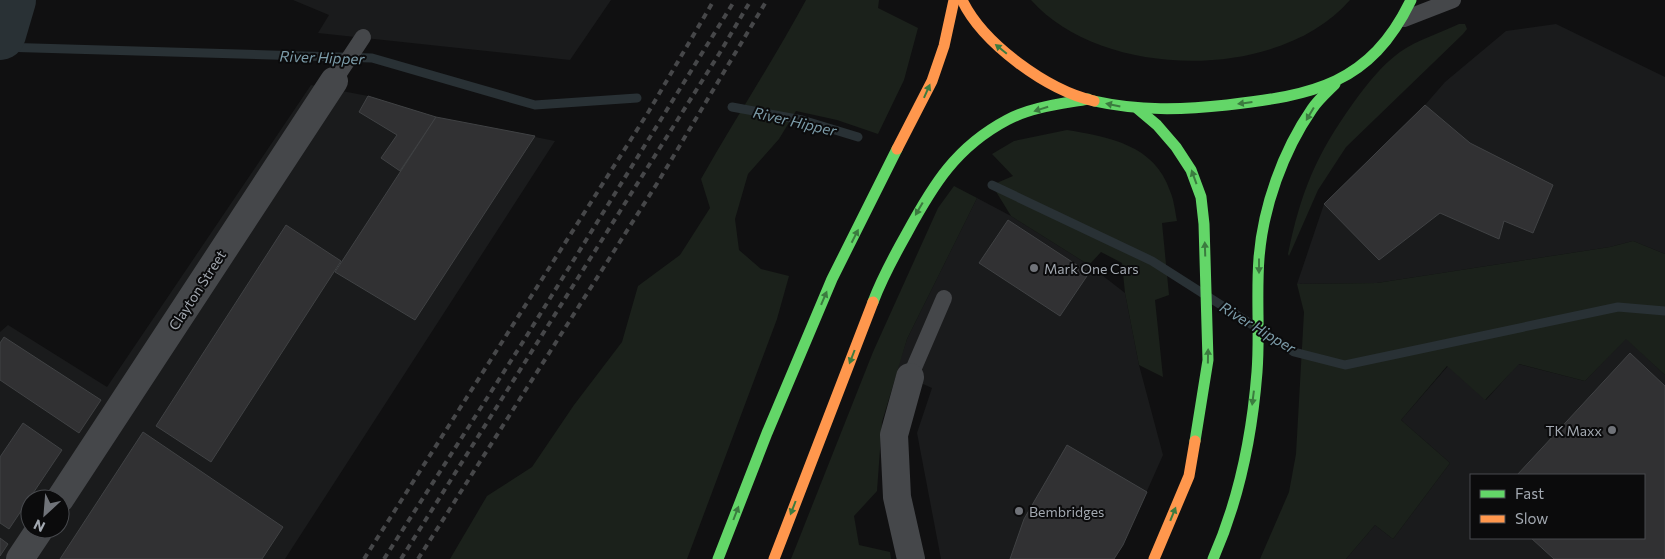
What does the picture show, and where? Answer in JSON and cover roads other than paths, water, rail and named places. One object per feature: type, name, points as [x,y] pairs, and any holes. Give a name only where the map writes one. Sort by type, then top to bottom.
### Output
[{"type":"highway","points":[[718,559],[767,433],[832,279],[932,81],[954,0]]},
{"type":"highway","points":[[962,0],[976,24],[999,47],[1057,87],[1088,99],[1138,109],[1208,107],[1267,101],[1305,94],[1341,77],[1375,55],[1390,39],[1404,18],[1412,0]]},
{"type":"highway","points":[[1213,559],[1223,538],[1246,457],[1258,350],[1259,256],[1270,207],[1287,155],[1312,109],[1341,77]]},
{"type":"highway","points":[[774,559],[883,276],[934,184],[966,148],[1006,120],[1044,107],[1088,99]]},
{"type":"highway","points":[[1138,109],[1163,133],[1191,170],[1201,197],[1206,274],[1208,360],[1189,476],[1154,559]]},
{"type":"street","name":"Clayton Street","points":[[67,489],[334,81]]},
{"type":"street","points":[[910,377],[894,435],[897,497],[911,559]]},
{"type":"street","points":[[20,559],[33,539]]},
{"type":"lane","points":[[1404,18],[1453,0]]},
{"type":"lane","points":[[334,81],[362,37]]},
{"type":"lane","points":[[910,377],[944,298]]},
{"type":"waterway","points":[[0,34],[10,0]]},
{"type":"waterway","name":"River Hipper","points":[[0,47],[372,58],[535,105],[637,98]]},
{"type":"waterway","name":"River Hipper","points":[[732,107],[802,120],[858,137]]},
{"type":"waterway","name":"River Hipper","points":[[992,185],[1152,261],[1254,326]]},
{"type":"waterway","name":"River Hipper","points":[[1265,333],[1294,352],[1345,365],[1618,307],[1665,311]]},
{"type":"railway","points":[[364,559],[649,111],[714,0]]},
{"type":"railway","points":[[384,559],[521,345],[735,0]]},
{"type":"railway","points":[[401,559],[719,54],[751,0]]},
{"type":"railway","points":[[418,559],[658,182],[767,0]]},
{"type":"place","name":"Mark One Cars","points":[[1034,268]]},
{"type":"place","name":"TK Maxx","points":[[1612,430]]},
{"type":"place","name":"Bembridges","points":[[1019,511]]}]
